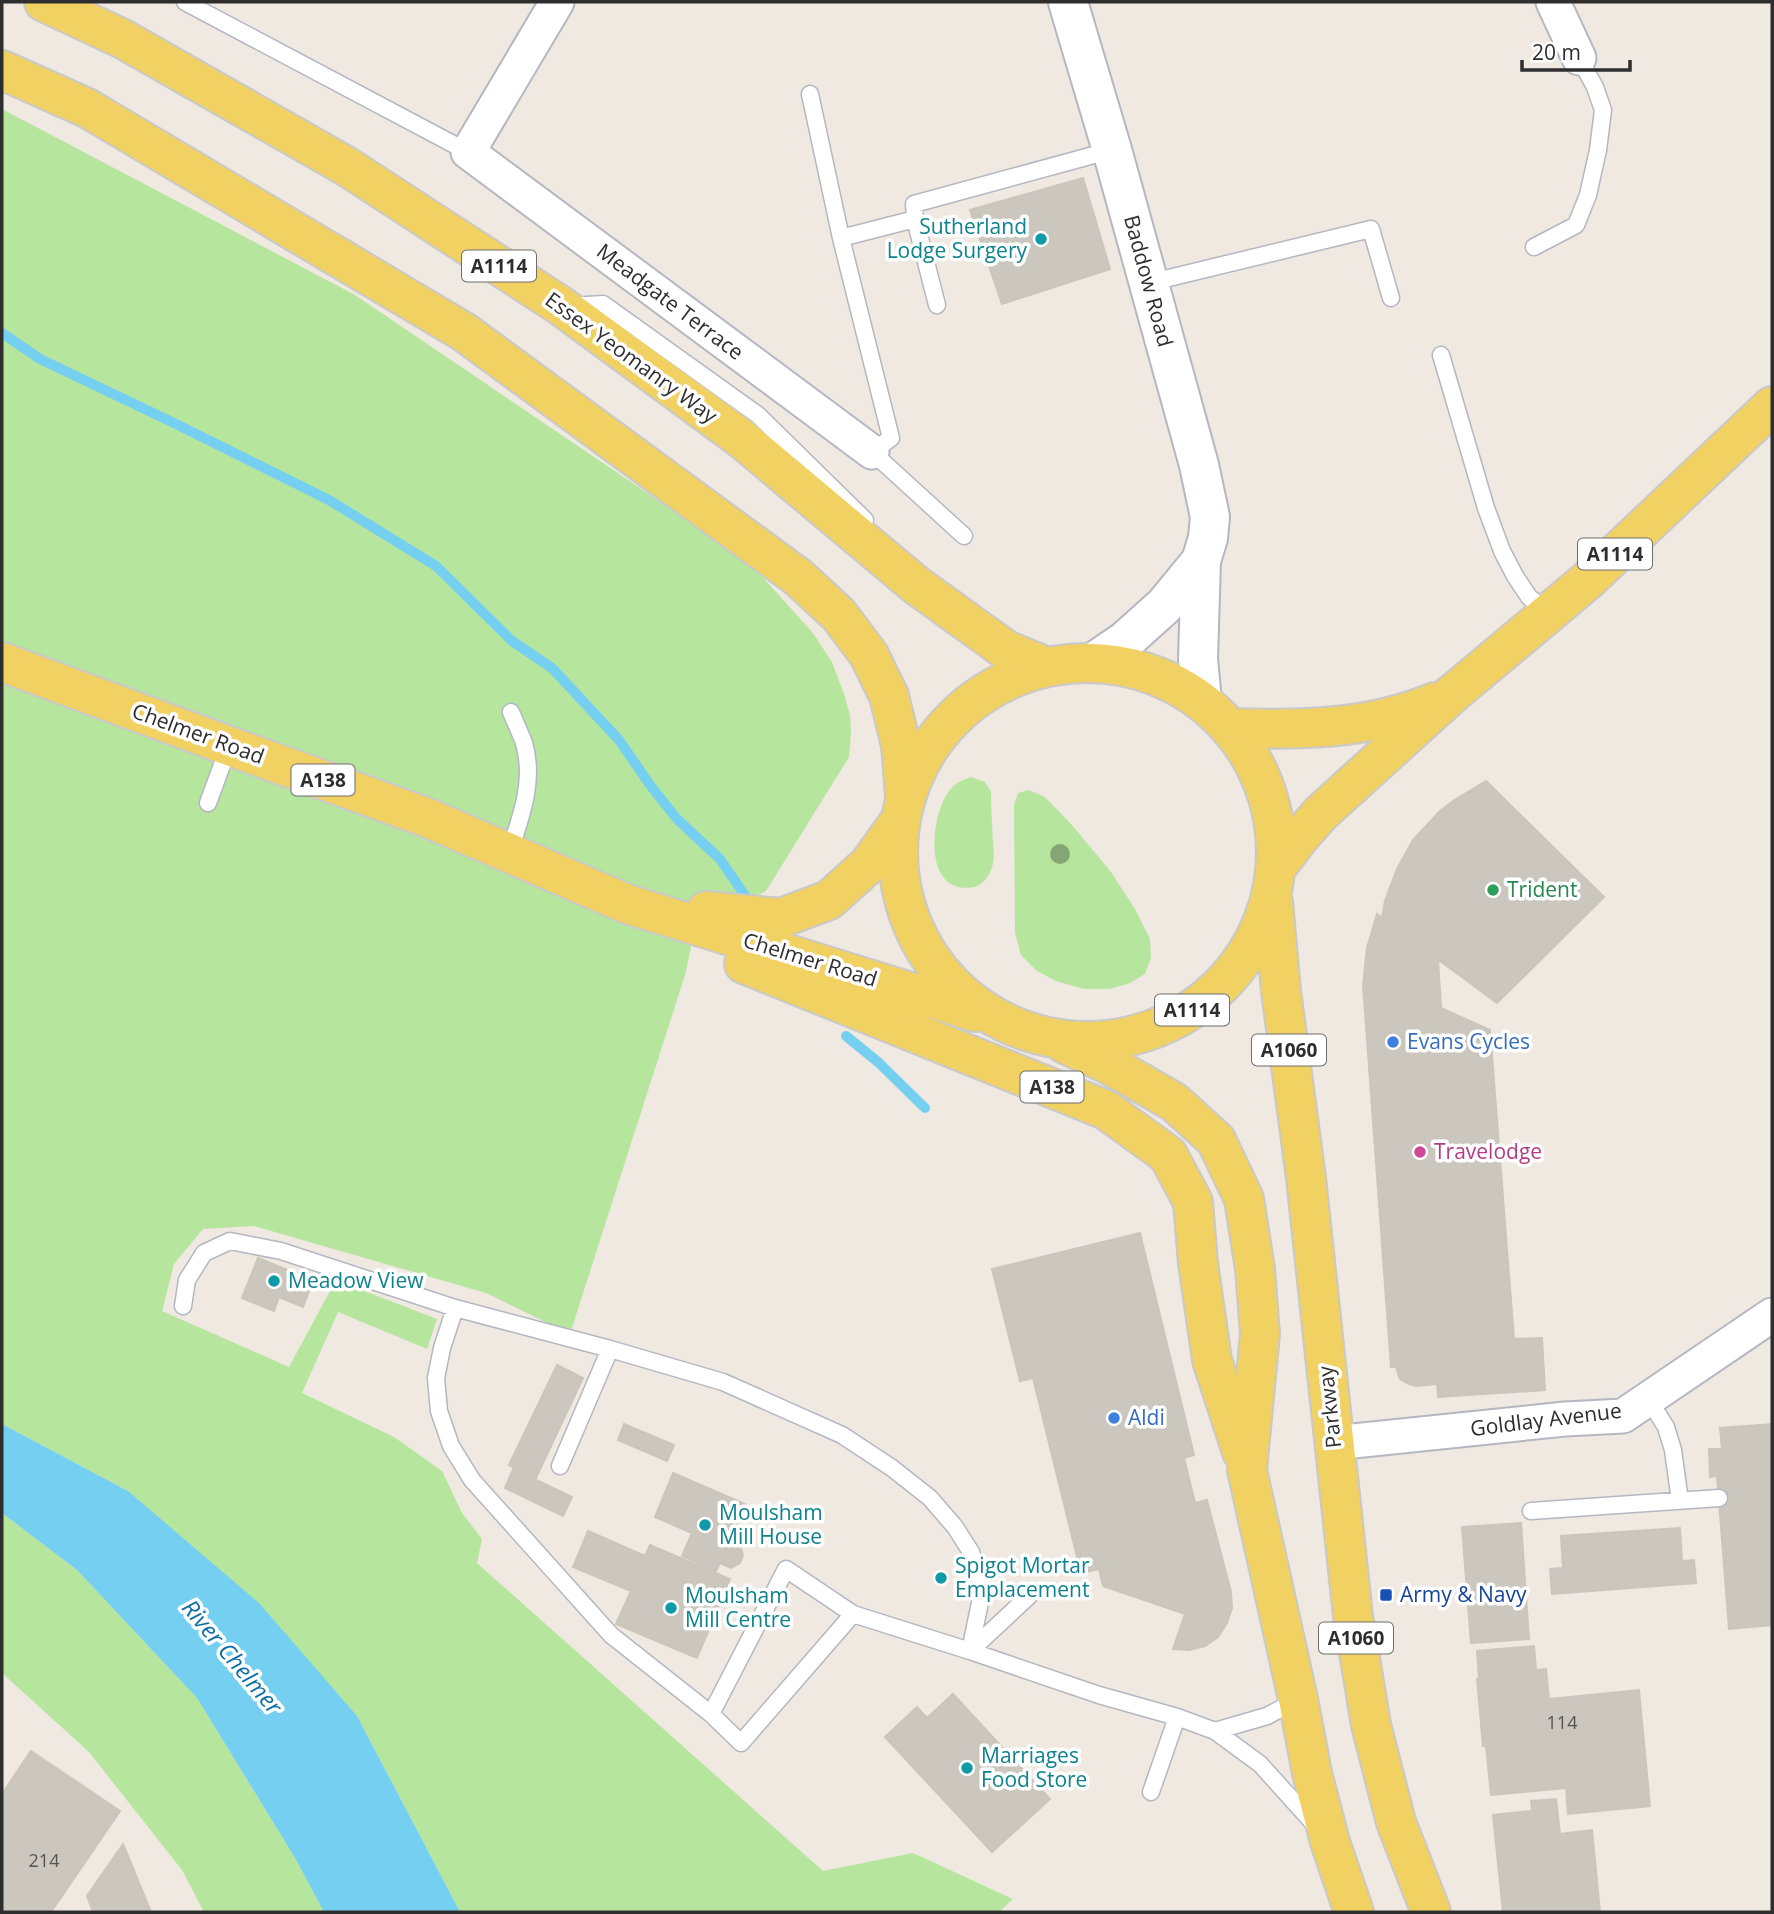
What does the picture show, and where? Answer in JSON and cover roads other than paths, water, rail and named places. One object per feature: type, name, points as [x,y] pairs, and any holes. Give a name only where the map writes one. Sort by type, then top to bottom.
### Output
[{"type":"main road","name":"Essex Yeomanry Way","points":[[44,2],[123,39],[346,166],[561,306],[742,439],[897,569],[1006,650],[1047,667]]},
{"type":"main road","name":"Baddow Road","points":[[1068,2],[1199,465],[1210,517],[1208,538],[1201,562],[1198,659],[1202,701]]},
{"type":"main road","name":"A1114","points":[[2,70],[87,108],[464,332],[798,577],[839,615],[869,655],[889,696],[901,745],[902,809],[897,868],[907,913],[927,954],[957,990],[994,1017],[1023,1031],[1054,1039],[1094,1041],[1153,1031],[1206,1001],[1229,979],[1248,953],[1263,924],[1274,881],[1276,838],[1272,808],[1262,779],[1231,728],[1202,701],[1162,678],[1117,665],[1070,663],[1047,667],[1014,677],[985,692],[958,713],[936,737],[918,765],[902,809]]},
{"type":"main road","name":"A1114","points":[[1274,881],[1299,838],[1321,813],[1451,695],[1588,580],[1772,406]]},
{"type":"main road","name":"Baddow Road","points":[[1094,663],[1125,642],[1164,606],[1201,562]]},
{"type":"main road","name":"Chelmer Road","points":[[9,664],[428,818],[627,904],[994,1017]]},
{"type":"main road","name":"A1114","points":[[1231,728],[1293,730],[1341,727],[1418,709],[1451,695]]},
{"type":"main road","name":"Chelmer Road","points":[[627,904],[781,918],[829,900],[869,864],[902,809]]},
{"type":"main road","name":"Parkway","points":[[1274,881],[1281,991],[1306,1178],[1353,1616],[1371,1726],[1396,1822],[1431,1912]]},
{"type":"main road","name":"A138","points":[[627,904],[741,962],[1106,1110],[1168,1155],[1193,1202],[1198,1263],[1212,1360],[1247,1470]]},
{"type":"main road","name":"A1060","points":[[1054,1039],[1108,1063],[1174,1102],[1216,1140],[1244,1199],[1255,1269],[1260,1334],[1247,1470],[1312,1773],[1330,1842],[1354,1912]]},
{"type":"street","points":[[468,152],[557,2]]},
{"type":"street","points":[[1553,2],[1578,58]]},
{"type":"street","name":"Meadgate Terrace","points":[[468,152],[872,452]]},
{"type":"street","name":"Goldlay Avenue","points":[[1334,1443],[1565,1419],[1636,1408],[1772,1315]]},
{"type":"lane","points":[[185,2],[468,152]]},
{"type":"lane","points":[[1534,247],[1576,225],[1588,195],[1603,110],[1595,87],[1578,58]]},
{"type":"lane","points":[[810,94],[841,239],[891,438],[872,452],[964,536]]},
{"type":"lane","points":[[937,305],[915,219],[914,204],[1112,150]]},
{"type":"lane","points":[[841,239],[915,219]]},
{"type":"lane","points":[[1148,283],[1371,229],[1391,298]]},
{"type":"lane","points":[[1441,355],[1486,508],[1502,551],[1529,597],[1549,613]]},
{"type":"lane","points":[[509,853],[526,800],[529,772],[524,744],[510,712]]},
{"type":"lane","points":[[208,803],[229,746]]},
{"type":"lane","points":[[183,1306],[187,1280],[204,1252],[230,1241],[281,1251],[455,1308],[723,1382],[842,1435],[930,1497],[955,1527],[971,1552],[983,1588],[970,1651]]},
{"type":"lane","points":[[455,1308],[436,1378],[439,1411],[451,1446],[472,1480],[611,1635],[711,1714],[741,1743],[853,1614]]},
{"type":"lane","points":[[560,1466],[610,1349]]},
{"type":"lane","points":[[1636,1408],[1666,1427],[1673,1450],[1680,1501]]},
{"type":"lane","points":[[1531,1511],[1719,1498]]},
{"type":"lane","points":[[711,1714],[786,1569],[853,1614],[1215,1731],[1260,1764],[1330,1842]]},
{"type":"lane","points":[[970,1651],[1029,1596]]},
{"type":"lane","points":[[1215,1731],[1266,1716],[1298,1699]]},
{"type":"lane","points":[[1151,1792],[1177,1717]]},
{"type":"water","name":"River Chelmer","points":[[2,1424],[128,1491],[259,1603],[357,1716],[460,1912],[324,1912],[295,1858],[197,1698],[77,1570],[2,1513]]},
{"type":"waterway","points":[[2,333],[40,359],[329,500],[436,566],[512,641],[552,668],[619,740],[677,819],[720,859],[748,900]]},
{"type":"waterway","points":[[846,1036],[878,1062],[925,1108]]},
{"type":"place","name":"Sutherland Lodge Surgery","points":[[1041,239]]},
{"type":"place","name":"Trident","points":[[1493,890]]},
{"type":"place","name":"Evans Cycles","points":[[1393,1042]]},
{"type":"place","name":"Travelodge","points":[[1420,1152]]},
{"type":"place","name":"Meadow View","points":[[274,1281]]},
{"type":"place","name":"Aldi","points":[[1114,1418]]},
{"type":"place","name":"Moulsham Mill House","points":[[705,1525]]},
{"type":"place","name":"Spigot Mortar Emplacement","points":[[941,1578]]},
{"type":"place","name":"Army & Navy","points":[[1386,1595]]},
{"type":"place","name":"Moulsham Mill Centre","points":[[671,1608]]},
{"type":"place","name":"Marriages Food Store","points":[[967,1768]]}]
